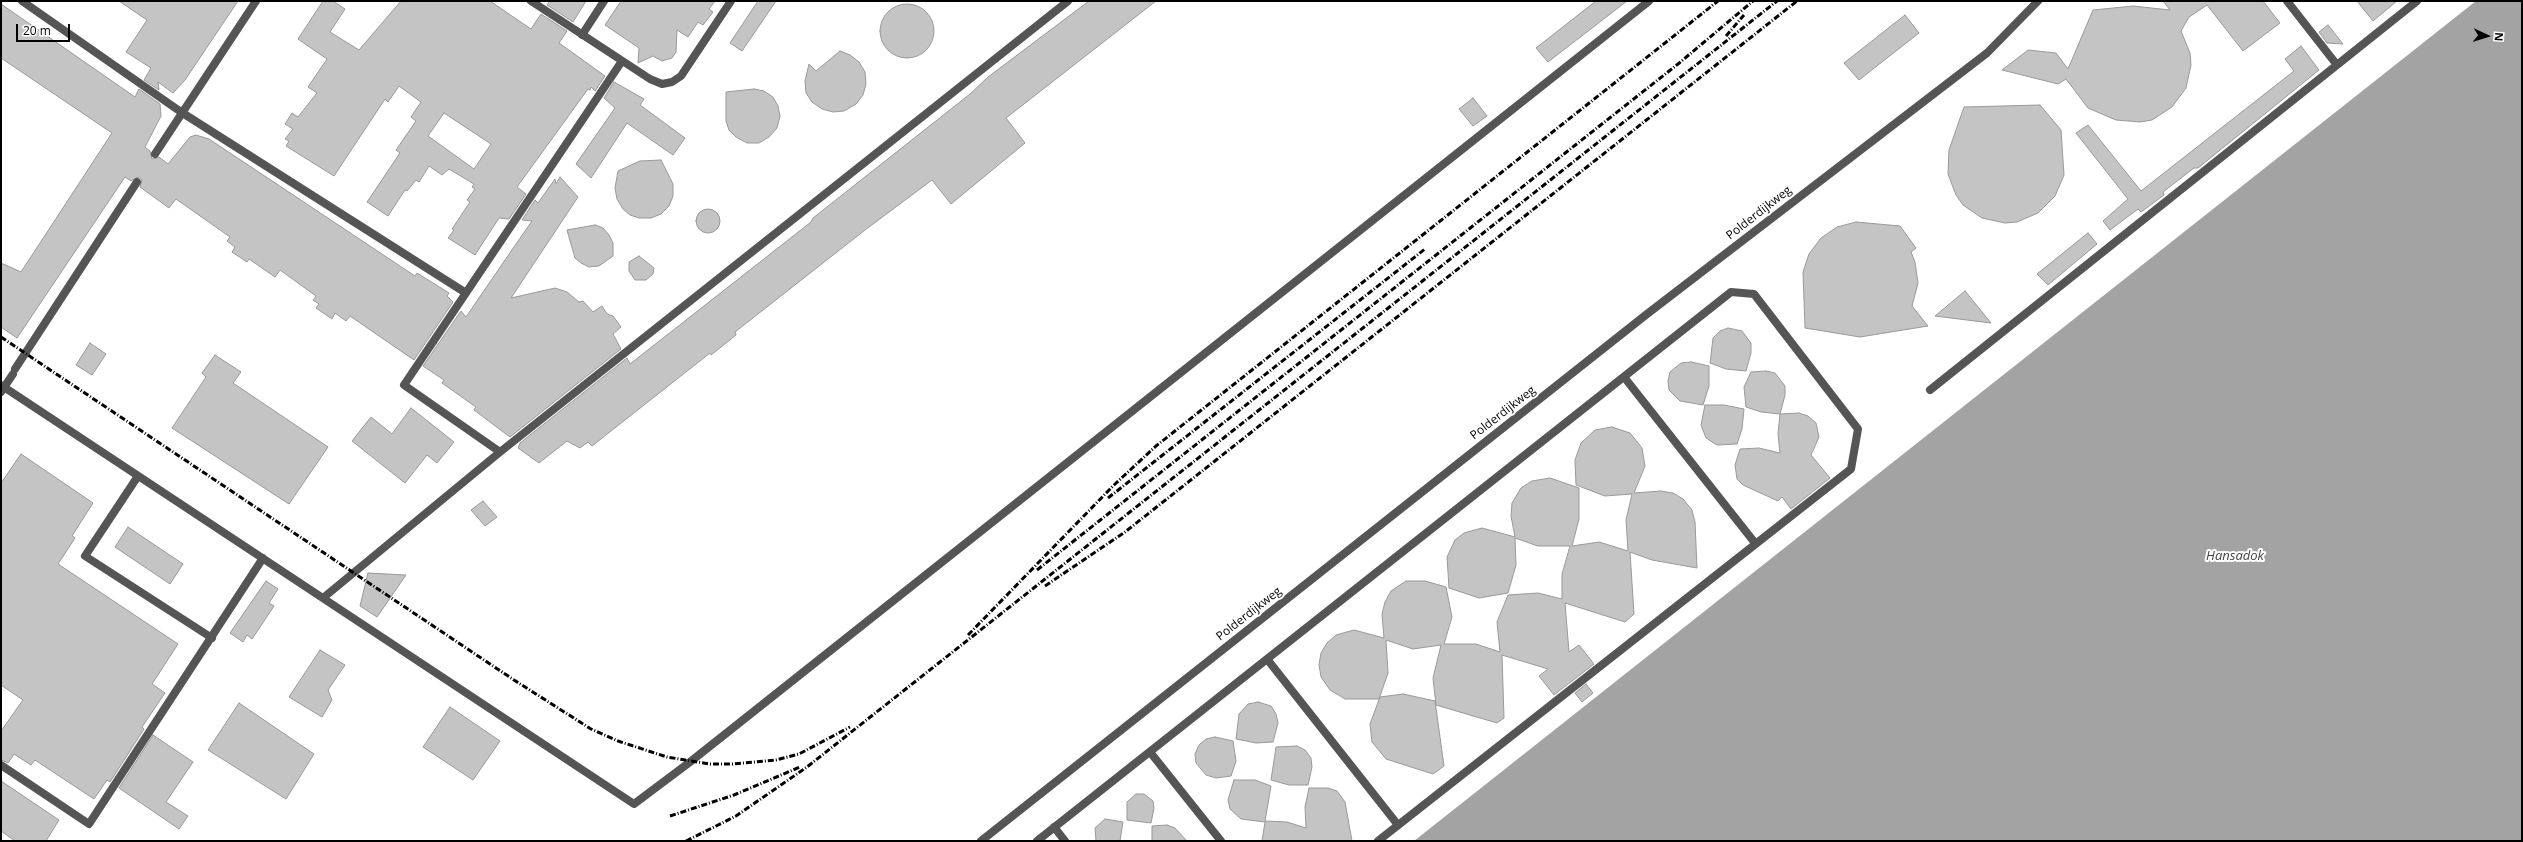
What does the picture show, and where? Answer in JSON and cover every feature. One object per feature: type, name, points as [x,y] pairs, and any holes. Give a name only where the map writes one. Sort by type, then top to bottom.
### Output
[{"type":"street","points":[[22,1],[181,112],[466,293]]},
{"type":"street","points":[[155,154],[181,112],[256,1]]},
{"type":"street","points":[[531,1],[650,79],[662,84],[672,82],[681,76],[731,1]]},
{"type":"street","points":[[582,35],[604,1]]},
{"type":"street","points":[[323,598],[500,452],[1068,1]]},
{"type":"street","points":[[137,182],[14,372],[2,388],[263,558],[634,804],[690,762],[1649,1]]},
{"type":"street","name":"Polderdijkweg","points":[[982,841],[1641,319],[1987,53],[2038,1]]},
{"type":"street","points":[[2286,1],[2337,66]]},
{"type":"street","points":[[1930,390],[2417,1]]},
{"type":"street","points":[[500,452],[404,386],[622,61]]},
{"type":"street","points":[[1037,841],[1732,292],[1754,294],[1858,429],[1851,469],[1378,841]]},
{"type":"street","points":[[1624,377],[1755,543]]},
{"type":"street","points":[[138,476],[85,556],[212,638]]},
{"type":"street","points":[[1,765],[89,824],[263,558]]},
{"type":"street","points":[[1267,659],[1398,825]]},
{"type":"street","points":[[1150,752],[1221,841]]},
{"type":"street","points":[[1054,828],[1064,841]]},
{"type":"water","name":"Hansadok","points":[[2476,1],[2522,1],[2522,841],[1414,841]]},
{"type":"building","points":[[119,1],[238,1],[185,80],[173,93],[158,82],[159,90],[144,80],[151,68],[126,52],[147,20]]},
{"type":"building","points":[[323,1],[333,1],[345,9],[330,32],[359,50],[401,1],[490,1],[531,29],[541,14],[567,31],[559,43],[605,76],[595,91],[591,87],[590,90],[588,89],[517,187],[526,194],[509,219],[499,218],[475,255],[448,238],[454,230],[452,229],[470,202],[467,200],[475,189],[472,187],[474,184],[449,169],[442,175],[429,166],[419,182],[416,180],[407,191],[405,190],[388,216],[367,202],[400,153],[396,150],[416,121],[411,117],[421,102],[399,86],[388,102],[385,99],[334,176],[286,146],[289,141],[285,139],[293,129],[285,124],[292,113],[298,117],[317,93],[308,87],[327,59],[298,39]],"holes":[[[444,113],[491,144],[474,169],[428,136]]]},
{"type":"building","points":[[550,1],[586,1],[573,22],[547,5]]},
{"type":"building","points":[[621,1],[715,1],[709,9],[713,12],[703,25],[698,22],[688,37],[677,30],[676,52],[672,58],[662,61],[653,56],[638,63],[639,48],[605,25]]},
{"type":"building","points":[[758,1],[776,1],[742,51],[730,43]]},
{"type":"building","points":[[1089,1],[1156,1],[1006,118],[1025,143],[951,204],[932,180],[865,230],[735,332],[736,335],[711,355],[710,353],[592,446],[588,442],[580,448],[567,441],[539,463],[518,448],[520,443],[627,358],[630,364],[811,222],[813,218],[970,94],[988,77]]},
{"type":"building","points":[[1596,1],[1627,1],[1548,62],[1536,48]]},
{"type":"building","points":[[2163,1],[2263,1],[2280,23],[2243,51],[2207,5],[2189,17],[2181,31],[2190,53],[2191,65],[2186,88],[2172,107],[2152,120],[2140,122],[2116,120],[2088,108],[2066,79],[2058,84],[2002,70],[2028,50],[2056,53],[2068,69],[2093,10],[2133,6],[2170,10]]},
{"type":"building","points":[[2357,1],[2397,1],[2373,21]]},
{"type":"building","points":[[1,4],[135,97],[139,89],[160,104],[161,116],[145,147],[150,151],[152,159],[159,157],[168,164],[190,137],[196,135],[209,139],[415,276],[417,273],[449,293],[447,296],[453,302],[414,360],[350,316],[346,321],[335,313],[332,319],[316,308],[319,304],[313,300],[316,296],[280,270],[275,277],[249,259],[247,262],[232,252],[235,247],[227,241],[230,237],[176,199],[169,208],[140,187],[142,180],[138,177],[131,181],[125,177],[17,338],[1,327],[1,263],[21,272],[112,133],[1,58]]},
{"type":"building","points":[[902,4],[912,4],[922,8],[930,16],[934,26],[934,36],[930,46],[922,54],[912,58],[902,58],[892,54],[884,46],[880,36],[880,26],[884,16],[892,8]]},
{"type":"building","points":[[1905,15],[1919,33],[1859,80],[1844,63]]},
{"type":"building","points":[[2328,25],[2343,44],[2327,43],[2319,32]]},
{"type":"building","points":[[2301,46],[2319,70],[2198,168],[2194,168],[2163,192],[2164,195],[2141,212],[2138,209],[2110,230],[2103,221],[2128,199],[2076,133],[2088,125],[2141,191],[2294,71],[2285,59]]},
{"type":"building","points":[[840,51],[850,55],[859,62],[865,72],[866,84],[863,95],[856,104],[844,111],[833,112],[822,109],[812,102],[806,93],[805,81],[809,64],[816,71]]},
{"type":"building","points":[[614,82],[644,99],[640,105],[685,138],[673,155],[627,123],[591,178],[576,164],[615,108],[604,98]]},
{"type":"building","points":[[754,89],[764,91],[773,97],[778,106],[780,116],[777,128],[769,137],[759,143],[747,143],[736,137],[729,130],[726,121],[726,92]]},
{"type":"building","points":[[1473,98],[1487,116],[1473,126],[1459,109]]},
{"type":"building","points":[[2040,105],[2061,130],[2064,175],[2055,196],[2038,213],[2017,222],[2005,223],[1982,218],[1963,205],[1956,195],[1948,174],[1949,150],[1964,107]]},
{"type":"building","points":[[661,160],[673,184],[673,196],[669,206],[661,214],[651,218],[639,218],[630,215],[623,209],[617,199],[615,188],[618,171],[640,161]]},
{"type":"building","points":[[560,177],[578,197],[511,298],[555,288],[567,292],[579,302],[583,301],[593,312],[602,306],[607,314],[613,316],[621,327],[613,334],[621,349],[510,437],[474,410],[476,407],[442,383],[444,380],[423,366],[461,311],[466,317],[532,221],[522,220],[535,200],[538,203],[555,179],[556,184]]},
{"type":"building","points":[[708,209],[717,212],[720,221],[717,230],[708,233],[699,230],[696,221],[699,212]]},
{"type":"building","points":[[1856,222],[1900,226],[1916,248],[1911,252],[1915,262],[1918,283],[1912,306],[1928,326],[1860,337],[1805,328],[1803,272],[1809,254],[1821,238],[1837,227]]},
{"type":"building","points":[[595,225],[603,228],[609,235],[613,243],[613,256],[599,266],[589,267],[575,258],[567,230]]},
{"type":"building","points":[[2088,233],[2097,244],[2048,285],[2037,274]]},
{"type":"building","points":[[639,256],[654,268],[653,274],[646,280],[635,280],[629,271],[629,262]]},
{"type":"building","points":[[1965,291],[1991,323],[1935,316]]},
{"type":"building","points":[[1728,328],[1742,331],[1751,343],[1751,353],[1746,371],[1726,369],[1710,363],[1713,338],[1720,331]]},
{"type":"building","points":[[90,343],[106,354],[92,375],[76,365]]},
{"type":"building","points":[[215,355],[241,372],[233,383],[328,447],[289,504],[172,428],[206,377],[202,373]]},
{"type":"building","points":[[1691,362],[1709,366],[1709,386],[1703,405],[1680,401],[1669,390],[1668,381],[1670,372],[1681,363]]},
{"type":"building","points":[[1766,371],[1775,373],[1785,386],[1785,395],[1780,414],[1761,412],[1746,407],[1744,387],[1751,372]]},
{"type":"building","points":[[1705,405],[1724,405],[1744,409],[1742,429],[1737,444],[1717,445],[1706,438],[1701,425]]},
{"type":"building","points":[[411,408],[454,442],[437,463],[427,455],[405,483],[352,441],[371,417],[392,434]]},
{"type":"building","points":[[1799,413],[1808,416],[1816,423],[1819,437],[1811,455],[1830,478],[1791,509],[1782,497],[1778,501],[1743,485],[1737,479],[1735,465],[1740,449],[1759,448],[1780,453],[1778,434],[1780,414]]},
{"type":"building","points":[[1612,427],[1630,433],[1642,448],[1645,466],[1634,493],[1661,491],[1673,493],[1683,499],[1692,510],[1695,522],[1697,568],[1652,560],[1630,552],[1634,614],[1625,622],[1565,603],[1569,652],[1579,645],[1594,664],[1554,695],[1539,676],[1548,669],[1502,655],[1504,718],[1497,723],[1436,705],[1433,678],[1441,645],[1413,649],[1386,640],[1388,673],[1379,699],[1345,699],[1330,690],[1321,677],[1319,665],[1321,653],[1327,643],[1336,635],[1354,630],[1384,638],[1382,614],[1385,602],[1391,591],[1406,581],[1425,581],[1446,587],[1452,617],[1444,644],[1476,644],[1500,652],[1497,622],[1508,595],[1538,593],[1562,599],[1562,574],[1570,546],[1538,546],[1515,538],[1516,565],[1508,593],[1479,598],[1449,588],[1447,557],[1455,540],[1464,533],[1482,528],[1515,537],[1511,516],[1512,503],[1521,488],[1532,481],[1550,478],[1579,488],[1579,519],[1572,546],[1599,542],[1628,551],[1626,520],[1632,494],[1605,496],[1576,485],[1575,460],[1581,443],[1595,430]]},
{"type":"building","points":[[21,454],[93,503],[72,536],[75,538],[58,564],[178,644],[152,684],[165,693],[142,727],[144,729],[110,782],[107,780],[94,799],[35,760],[31,765],[14,754],[8,763],[1,760],[1,731],[23,700],[1,685],[1,483]]},
{"type":"building","points":[[483,501],[497,517],[485,526],[471,510]]},
{"type":"building","points":[[128,527],[183,564],[170,584],[115,547]]},
{"type":"building","points":[[368,573],[406,575],[377,617],[360,606]]},
{"type":"building","points":[[266,581],[278,589],[269,603],[274,606],[252,639],[247,635],[243,642],[230,633]]},
{"type":"building","points":[[320,650],[345,665],[328,690],[332,700],[322,717],[289,697]]},
{"type":"building","points":[[1586,684],[1593,693],[1582,702],[1575,693]]},
{"type":"building","points":[[1403,694],[1435,701],[1444,766],[1433,774],[1386,759],[1372,742],[1370,724],[1380,697]]},
{"type":"building","points":[[1258,702],[1271,706],[1276,714],[1278,723],[1273,742],[1256,743],[1236,739],[1239,714],[1248,704]]},
{"type":"building","points":[[239,703],[314,754],[286,799],[208,750]]},
{"type":"building","points":[[450,707],[500,741],[473,780],[423,747]]},
{"type":"building","points":[[153,735],[193,762],[166,802],[188,816],[179,829],[119,788]]},
{"type":"building","points":[[1215,737],[1233,741],[1236,761],[1231,776],[1216,778],[1206,775],[1196,763],[1195,754],[1199,745],[1206,739]]},
{"type":"building","points":[[1297,746],[1305,750],[1311,758],[1312,767],[1308,785],[1289,785],[1271,780],[1276,747]]},
{"type":"building","points":[[1234,780],[1255,780],[1271,786],[1265,821],[1287,822],[1306,828],[1305,807],[1309,788],[1328,788],[1337,791],[1345,802],[1352,841],[1262,841],[1265,822],[1241,819],[1230,809],[1228,800]]},
{"type":"building","points":[[1,781],[59,820],[46,841],[15,841],[1,831]]},
{"type":"building","points":[[1136,794],[1144,794],[1153,801],[1154,808],[1151,823],[1127,820],[1127,802]]},
{"type":"building","points":[[1105,819],[1123,822],[1120,841],[1096,841],[1095,828]]},
{"type":"building","points":[[1167,825],[1175,828],[1187,841],[1152,841],[1152,826]]},
{"type":"railway","points":[[968,635],[1113,486],[1156,446],[1718,1]]},
{"type":"railway","points":[[1037,570],[1678,64],[1753,1]]},
{"type":"railway","points":[[686,841],[736,816],[807,767],[1777,1]]},
{"type":"railway","points":[[1045,586],[1125,532],[1797,1]]},
{"type":"railway","points":[[1726,36],[1744,15]]},
{"type":"railway","points":[[1108,498],[1425,249]]},
{"type":"railway","points":[[1,337],[514,680],[591,729],[618,741],[667,757],[710,764],[732,764],[776,760],[799,754],[850,727]]},
{"type":"railway","points":[[670,816],[734,795],[800,767]]}]
